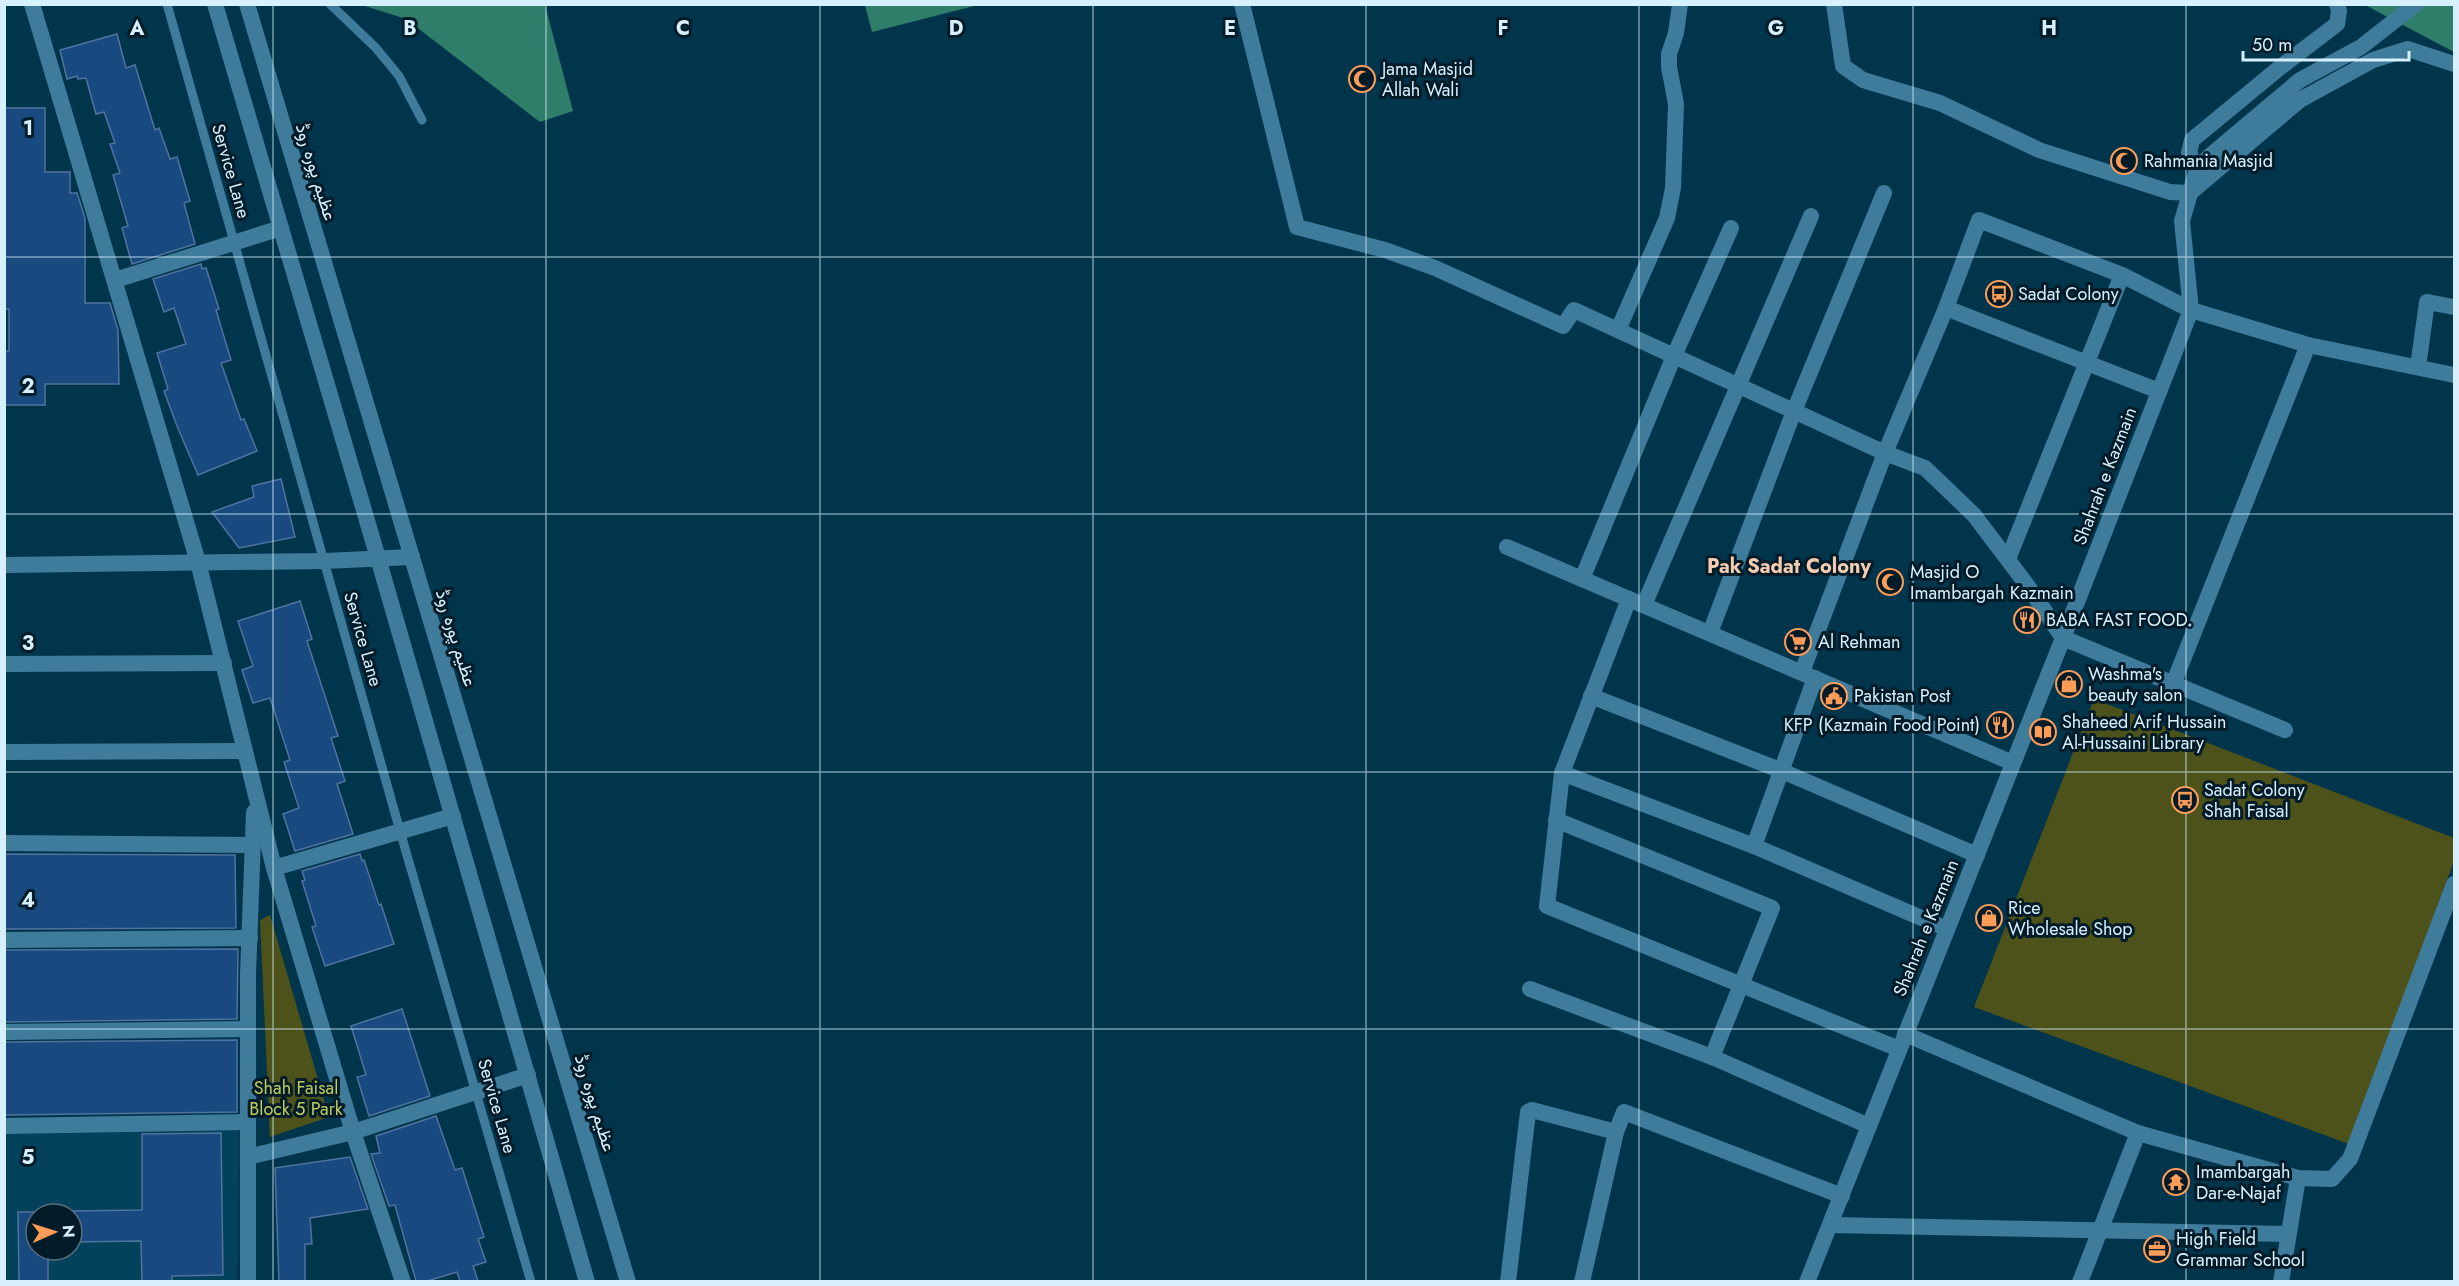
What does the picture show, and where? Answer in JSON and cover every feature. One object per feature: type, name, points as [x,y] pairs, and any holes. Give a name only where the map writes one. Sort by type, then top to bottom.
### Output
[{"type":"street","points":[[32,4],[198,562],[274,868],[353,1132],[403,1281]]},
{"type":"street","points":[[215,4],[587,1281]]},
{"type":"street","name":"عظیم پورہ روڈ","points":[[247,4],[628,1281]]},
{"type":"street","points":[[1242,4],[1297,227],[1385,250],[1425,265],[1563,326],[1574,310],[1885,453],[1925,468],[1974,515],[2063,638],[2174,682],[2285,730]]},
{"type":"street","points":[[1618,330],[1666,218],[1674,188],[1676,104],[1669,67],[1669,54],[1676,33],[1680,4]]},
{"type":"street","points":[[1834,4],[1843,66],[1863,80],[1940,103],[2039,150],[2170,192],[2190,193],[2300,100],[2373,60],[2408,49],[2454,64]]},
{"type":"street","points":[[2197,169],[2189,153],[2192,140],[2337,24],[2339,11],[2337,4]]},
{"type":"street","name":"Shahrah e Kazmain","points":[[1807,1281],[2191,310],[2182,221],[2197,169],[2212,153],[2300,81],[2361,47],[2416,4]]},
{"type":"street","points":[[1710,633],[1794,411],[1884,193]]},
{"type":"street","points":[[1811,216],[1737,385],[1591,696],[1562,773],[1547,906],[1743,984],[1902,1041],[2138,1133],[2298,1178],[2332,1179],[2350,1159],[2454,884]]},
{"type":"street","points":[[1754,846],[1782,771],[1808,675],[1885,453],[1946,308],[1979,220],[2122,275],[2191,310],[2308,345],[2454,375]]},
{"type":"street","points":[[115,280],[281,228]]},
{"type":"street","points":[[1582,579],[1674,356],[1731,228]]},
{"type":"street","points":[[2008,559],[2122,275]]},
{"type":"street","points":[[2418,367],[2427,302],[2454,307]]},
{"type":"street","points":[[1946,308],[2159,391]]},
{"type":"street","points":[[2174,682],[2308,345]]},
{"type":"street","points":[[1507,547],[2013,763]]},
{"type":"street","points":[[4,565],[324,561],[412,557]]},
{"type":"street","points":[[4,664],[224,663]]},
{"type":"street","points":[[1591,696],[1782,771],[1977,855]]},
{"type":"street","points":[[4,752],[244,750]]},
{"type":"street","points":[[1562,773],[1754,846],[1947,929]]},
{"type":"street","points":[[248,1281],[249,938],[254,794]]},
{"type":"street","points":[[274,868],[453,816]]},
{"type":"street","points":[[1556,820],[1772,908],[1712,1057]]},
{"type":"street","points":[[4,843],[252,845]]},
{"type":"street","points":[[4,940],[249,938]]},
{"type":"street","points":[[1530,989],[1712,1057],[1869,1126]]},
{"type":"street","points":[[4,1032],[248,1029]]},
{"type":"street","points":[[248,1157],[353,1132],[528,1075]]},
{"type":"street","points":[[1508,1281],[1528,1112],[1532,1110],[1616,1132]]},
{"type":"street","points":[[1582,1281],[1616,1132],[1624,1112],[1842,1196]]},
{"type":"street","points":[[4,1126],[248,1122]]},
{"type":"street","points":[[2080,1281],[2138,1133]]},
{"type":"street","points":[[2281,1281],[2298,1178]]},
{"type":"street","points":[[1830,1225],[2288,1234]]},
{"type":"lane","name":"Service Lane","points":[[166,4],[400,831],[531,1281]]},
{"type":"lane","points":[[330,4],[376,48],[399,76],[422,120]]},
{"type":"shaded area","points":[[865,4],[978,5],[872,32]]},
{"type":"shaded area","points":[[362,5],[545,5],[573,111],[540,122],[406,19]]},
{"type":"shaded area","points":[[2365,5],[2454,5],[2454,52]]},
{"type":"shaded area","points":[[239,1129],[237,1281],[5,1281],[4,1133]]},
{"type":"green space","points":[[2094,699],[2454,838],[2454,861],[2349,1144],[1974,1007]]},
{"type":"green space","name":"Shah Faisal Block 5 Park","points":[[270,915],[329,1117],[270,1137],[260,920]]},
{"type":"building","points":[[117,34],[126,68],[135,65],[155,130],[159,128],[170,159],[177,157],[190,201],[184,203],[195,244],[132,264],[122,228],[128,226],[113,175],[120,173],[110,144],[115,143],[104,112],[96,114],[86,78],[78,79],[77,76],[67,79],[60,50]]},
{"type":"building","points":[[4,108],[45,108],[45,172],[70,172],[70,193],[77,193],[85,218],[85,303],[110,303],[118,330],[119,384],[45,384],[45,405],[4,405],[4,351],[9,351],[9,309],[4,309]]},
{"type":"building","points":[[201,264],[202,269],[206,268],[219,309],[216,310],[231,360],[221,363],[241,420],[244,419],[257,451],[198,475],[164,391],[168,389],[157,353],[186,344],[174,308],[164,312],[153,279]]},
{"type":"building","points":[[281,479],[295,537],[239,548],[212,512],[254,497],[252,486]]},
{"type":"building","points":[[300,601],[312,639],[307,641],[338,736],[331,738],[345,781],[337,784],[353,834],[295,851],[283,814],[299,808],[284,762],[290,760],[270,698],[253,703],[242,670],[253,666],[238,621]]},
{"type":"building","points":[[4,854],[235,855],[236,928],[4,929]]},
{"type":"building","points":[[360,854],[379,905],[381,904],[394,944],[325,966],[312,927],[316,926],[302,881],[305,880],[302,871]]},
{"type":"building","points":[[238,949],[237,1019],[4,1022],[4,950]]},
{"type":"building","points":[[402,1009],[430,1096],[369,1116],[357,1077],[366,1075],[351,1026]]},
{"type":"building","points":[[237,1040],[237,1112],[4,1115],[4,1042]]},
{"type":"building","points":[[436,1116],[455,1170],[462,1168],[484,1237],[478,1239],[486,1262],[473,1266],[478,1281],[460,1281],[457,1272],[427,1281],[416,1281],[395,1205],[389,1206],[371,1154],[380,1153],[376,1136]]},
{"type":"building","points":[[221,1133],[223,1275],[172,1276],[172,1281],[142,1281],[141,1241],[84,1242],[84,1211],[142,1210],[142,1134]]},
{"type":"building","points":[[350,1157],[368,1209],[310,1218],[312,1244],[305,1244],[305,1281],[279,1281],[275,1168]]},
{"type":"building","points":[[18,1212],[24,1212],[24,1262],[48,1262],[48,1281],[19,1281]]},
{"type":"place","name":"Jama Masjid Allah Wali","points":[[1362,79]]},
{"type":"place","name":"Rahmania Masjid","points":[[2124,161]]},
{"type":"place","name":"Sadat Colony","points":[[1999,294]]},
{"type":"place","name":"Masjid O Imambargah Kazmain","points":[[1890,582]]},
{"type":"place","name":"BABA FAST FOOD.","points":[[2027,620]]},
{"type":"place","name":"Al Rehman","points":[[1798,642]]},
{"type":"place","name":"Washma's beauty salon","points":[[2069,684]]},
{"type":"place","name":"Pakistan Post","points":[[1834,696]]},
{"type":"place","name":"KFP (Kazmain Food Point)","points":[[2000,725]]},
{"type":"place","name":"Shaheed Arif Hussain Al-Hussaini Library","points":[[2043,732]]},
{"type":"place","name":"Sadat Colony Shah Faisal","points":[[2185,800]]},
{"type":"place","name":"Rice Wholesale Shop","points":[[1989,918]]},
{"type":"place","name":"Imambargah Dar-e-Najaf","points":[[2176,1182]]},
{"type":"place","name":"High Field Grammar School","points":[[2157,1249]]},
{"type":"district","name":"Pak Sadat Colony","points":[[1789,566]]}]
